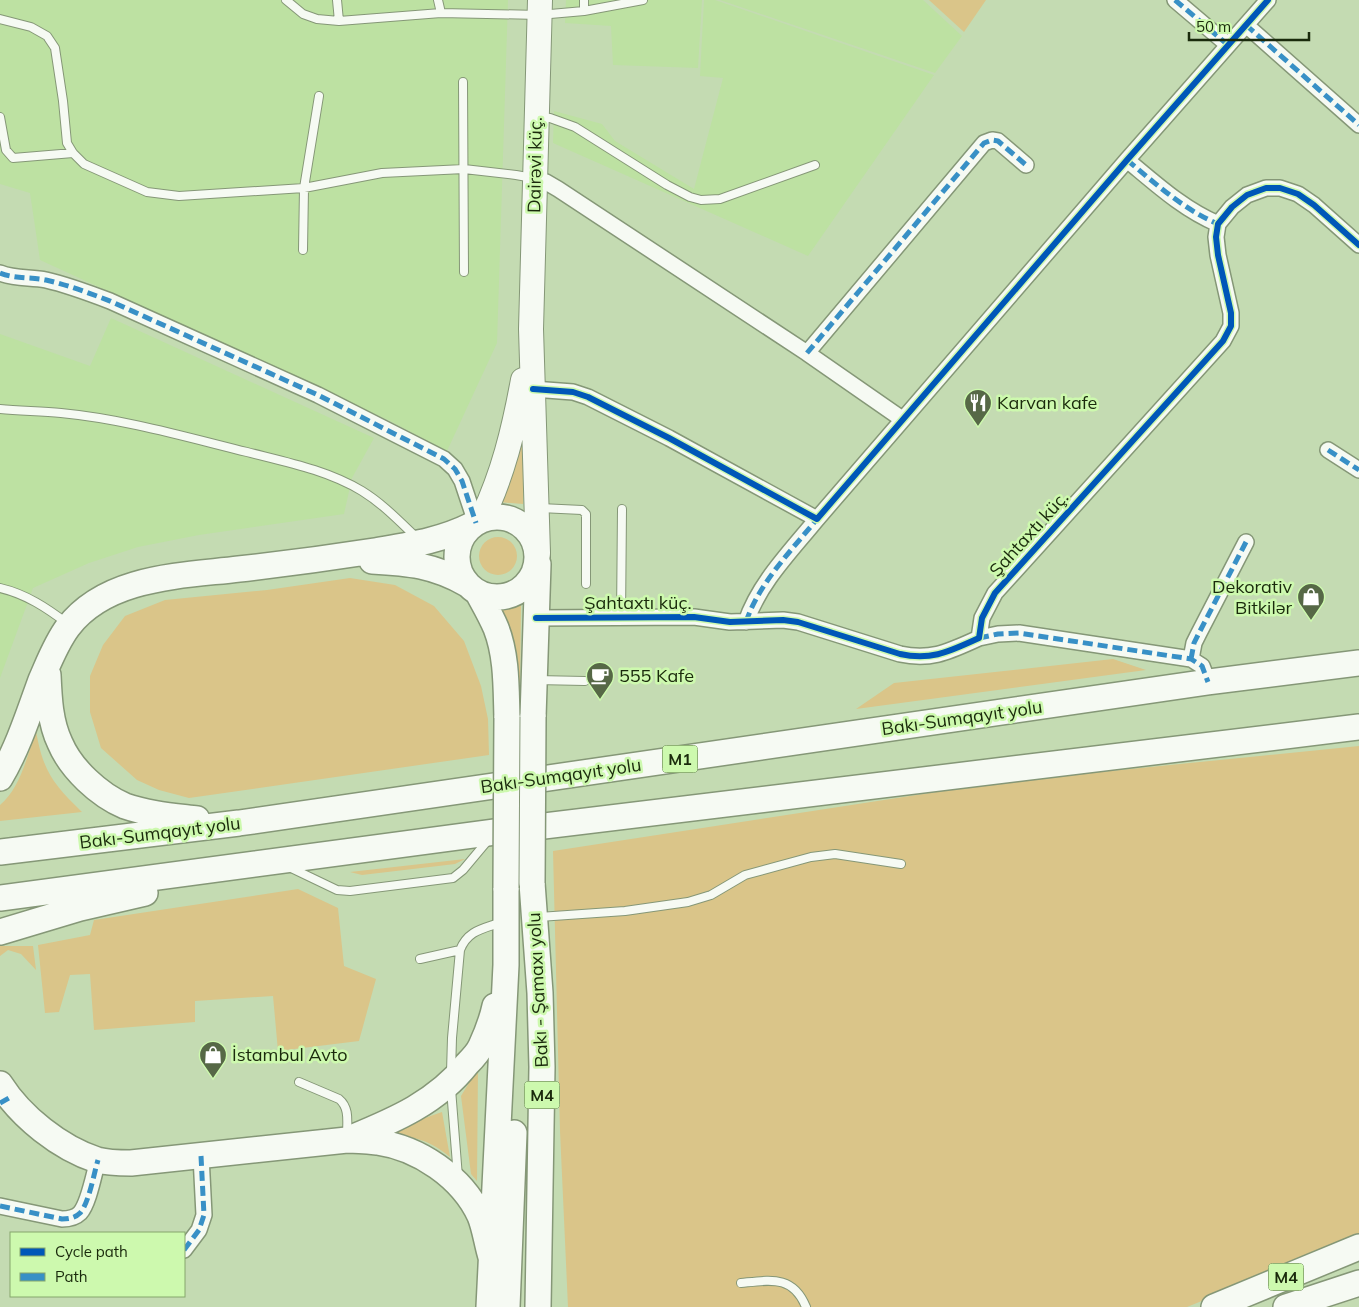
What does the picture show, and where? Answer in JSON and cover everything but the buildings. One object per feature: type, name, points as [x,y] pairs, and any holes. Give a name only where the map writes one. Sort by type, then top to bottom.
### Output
[{"type":"highway","points":[[0,778],[18,741],[47,666],[69,625],[90,606],[118,590],[152,580],[329,558],[422,543],[447,536],[491,516],[513,519],[522,525],[536,542],[538,557],[534,573],[527,585],[516,593],[504,597],[490,597],[447,573],[413,564],[329,558]]},
{"type":"highway","points":[[472,588],[460,573],[457,560],[458,547],[463,535],[476,522]]},
{"type":"highway","name":"Bakı - Şamaxı yolu","points":[[538,557],[533,717],[532,883],[540,993],[542,1067],[538,1307]]},
{"type":"highway","name":"Bakı - Şamaxı yolu","points":[[472,588],[496,629],[501,646],[507,718],[506,964],[489,1307]]},
{"type":"highway","name":"Bakı-Sumqayıt yolu","points":[[0,852],[240,823],[1208,682],[1359,663]]},
{"type":"highway","points":[[47,666],[50,708],[60,743],[80,774],[95,787],[125,806],[148,812],[240,823]]},
{"type":"highway","points":[[0,898],[495,832],[1359,727]]},
{"type":"highway","points":[[0,932],[80,908],[276,861]]},
{"type":"highway","points":[[347,1140],[415,1109],[451,1083],[480,1048],[491,1022],[506,964]]},
{"type":"highway","points":[[506,964],[513,990],[516,1021],[512,1196],[507,1307]]},
{"type":"highway","points":[[3,1095],[34,1123],[65,1145],[98,1160],[112,1163],[131,1163],[347,1140],[379,1142],[413,1153],[442,1171],[459,1184],[468,1194],[481,1218],[491,1257]]},
{"type":"highway","name":"M4","points":[[1214,1307],[1359,1248]]},
{"type":"highway","points":[[1286,1307],[1359,1284]]},
{"type":"highway","name":"M4","points":[[1306,1307],[1359,1284]]},
{"type":"main road","name":"Dairəvi küç.","points":[[538,557],[535,507],[532,329],[539,7]]},
{"type":"main road","name":"Dairəvi küç.","points":[[476,522],[502,471],[517,415],[532,329]]},
{"type":"street","points":[[1175,0],[1228,45]]},
{"type":"street","points":[[746,622],[752,605],[762,588],[817,519],[1268,0]]},
{"type":"street","points":[[1246,25],[1359,125]]},
{"type":"street","points":[[808,354],[984,143],[992,140],[998,141],[1026,165]]},
{"type":"street","points":[[1127,160],[1184,206],[1218,224],[1232,207],[1247,195],[1266,188],[1280,188],[1298,194],[1314,205],[1359,245]]},
{"type":"street","points":[[535,179],[546,182],[558,189],[808,354],[902,419]]},
{"type":"street","name":"Şahtaxtı küç.","points":[[536,618],[694,617],[746,622],[783,620],[798,622],[917,658],[935,655],[979,638],[982,618],[996,593],[1223,340],[1230,326],[1231,313],[1218,255],[1216,238],[1218,224]]},
{"type":"street","points":[[0,273],[6,276],[45,280],[82,290],[110,301],[318,395],[427,450],[456,468],[476,522]]},
{"type":"street","points":[[533,389],[573,392],[588,397],[670,438],[817,519]]},
{"type":"street","points":[[1328,450],[1359,470]]},
{"type":"street","points":[[1191,659],[1194,643],[1246,542]]},
{"type":"street","points":[[979,638],[998,634],[1019,633],[1191,659],[1202,666],[1208,682]]},
{"type":"street","points":[[185,1249],[199,1230],[204,1215],[200,1156]]},
{"type":"street","points":[[0,1206],[70,1219],[81,1213],[98,1160]]},
{"type":"lane","points":[[286,0],[303,14],[317,19],[339,21],[539,7],[584,11],[643,0]]},
{"type":"lane","points":[[337,0],[339,21]]},
{"type":"lane","points":[[438,0],[441,13]]},
{"type":"lane","points":[[584,0],[584,11]]},
{"type":"lane","points":[[0,19],[31,27],[47,36],[55,48],[67,143],[73,153],[84,164],[147,192],[179,196],[304,188],[382,173],[464,169],[535,179]]},
{"type":"lane","points":[[463,82],[464,272]]},
{"type":"lane","points":[[303,250],[304,188],[319,96]]},
{"type":"lane","points":[[0,117],[6,150],[13,158],[73,153]]},
{"type":"lane","points":[[536,117],[550,118],[575,127],[667,185],[690,197],[701,200],[720,199],[815,165]]},
{"type":"lane","points":[[0,410],[62,413],[113,421],[180,435],[303,467],[338,479],[374,499],[422,543]]},
{"type":"lane","points":[[535,507],[582,510],[586,514],[586,584]]},
{"type":"lane","points":[[621,618],[622,509]]},
{"type":"lane","points":[[0,588],[14,591],[31,599],[69,625]]},
{"type":"lane","points":[[534,680],[584,681]]},
{"type":"lane","points":[[276,861],[337,890],[350,891],[444,880],[453,878],[463,870],[495,832]]},
{"type":"lane","points":[[534,918],[625,911],[688,902],[711,895],[745,875],[811,857],[835,854],[901,864]]},
{"type":"lane","points":[[459,1184],[451,1083],[452,1038],[460,950],[464,940],[471,934],[506,920]]},
{"type":"lane","points":[[420,959],[460,950]]},
{"type":"lane","points":[[299,1082],[339,1099],[344,1103],[347,1110],[347,1140]]},
{"type":"lane","points":[[742,1283],[767,1280],[785,1282],[801,1294],[806,1307]]},
{"type":"shaded area","points":[[0,0],[508,0],[497,343],[447,451],[388,420],[40,260],[30,193],[0,184]]},
{"type":"shaded area","points":[[566,0],[702,0],[698,68],[613,65],[611,26],[565,23]]},
{"type":"shaded area","points":[[704,0],[715,0],[934,75],[808,256],[553,143],[554,111],[602,124],[615,141],[694,189],[723,78],[700,76]]},
{"type":"shaded area","points":[[720,0],[923,0],[962,36],[935,73]]},
{"type":"shaded area","points":[[929,0],[986,0],[964,32]]},
{"type":"shaded area","points":[[111,318],[374,438],[352,478],[344,514],[199,535],[138,547],[89,563],[33,588],[0,678],[0,334],[90,366]]},
{"type":"shaded area","points":[[526,403],[523,504],[499,502]]},
{"type":"shaded area","points":[[498,537],[511,543],[517,556],[511,569],[498,575],[485,569],[479,556],[485,543]]},
{"type":"shaded area","points":[[350,578],[395,585],[434,606],[464,641],[481,686],[488,719],[489,755],[189,798],[159,790],[137,780],[101,748],[90,712],[90,676],[103,645],[125,616],[165,600],[267,590]]},
{"type":"shaded area","points":[[493,604],[521,605],[520,687],[515,657]]},
{"type":"shaded area","points":[[1113,659],[1146,670],[856,709],[894,683]]},
{"type":"shaded area","points":[[36,731],[42,757],[51,776],[82,812],[0,821],[0,805],[7,798],[18,780]]},
{"type":"shaded area","points":[[1359,746],[1359,1237],[1187,1307],[568,1307],[560,1131],[553,851],[1001,782]]},
{"type":"shaded area","points":[[465,859],[455,864],[362,875],[350,872]]},
{"type":"shaded area","points":[[298,889],[338,908],[344,966],[376,979],[359,1041],[278,1051],[273,996],[195,1001],[195,1022],[94,1030],[90,974],[70,975],[59,1012],[45,1013],[38,945],[90,935],[94,920]]},
{"type":"shaded area","points":[[0,946],[33,946],[36,970],[21,954],[8,950],[0,956]]},
{"type":"shaded area","points":[[478,1068],[477,1181],[471,1174],[461,1096]]},
{"type":"shaded area","points":[[442,1112],[450,1157],[425,1141],[379,1134]]},
{"type":"marked path","points":[[1175,0],[1228,45]]},
{"type":"marked path","points":[[1246,25],[1359,125]]},
{"type":"marked path","points":[[807,353],[984,143],[992,140],[998,141],[1026,165]]},
{"type":"marked path","points":[[1127,160],[1181,203],[1218,224]]},
{"type":"marked path","points":[[0,273],[54,282],[110,301],[318,395],[444,459],[455,469],[462,481],[476,523]]},
{"type":"marked path","points":[[1328,450],[1359,470]]},
{"type":"marked path","points":[[746,622],[767,581],[817,519]]},
{"type":"marked path","points":[[1191,659],[1194,643],[1246,542]]},
{"type":"marked path","points":[[979,638],[998,634],[1019,633],[1191,659],[1202,666],[1208,682]]},
{"type":"marked path","points":[[0,1103],[9,1098]]},
{"type":"marked path","points":[[185,1249],[199,1230],[204,1215],[201,1156]]},
{"type":"marked path","points":[[0,1206],[62,1219],[74,1217],[80,1213],[86,1202],[98,1160]]},
{"type":"cycle path","points":[[533,389],[573,392],[588,397],[669,438],[817,519],[1268,0]]},
{"type":"cycle path","points":[[536,618],[694,617],[730,622],[783,620],[798,622],[911,656],[941,654],[979,638],[982,618],[995,593],[1223,341],[1231,326],[1231,313],[1218,255],[1216,237],[1218,224],[1232,207],[1247,195],[1266,188],[1280,188],[1298,194],[1314,205],[1359,245]]},
{"type":"place","name":"Karvan kafe","points":[[978,427]]},
{"type":"place","name":"Dekorativ Bitkilər","points":[[1311,621]]},
{"type":"place","name":"555 Kafe","points":[[600,700]]},
{"type":"place","name":"İstambul Avto","points":[[213,1079]]}]
